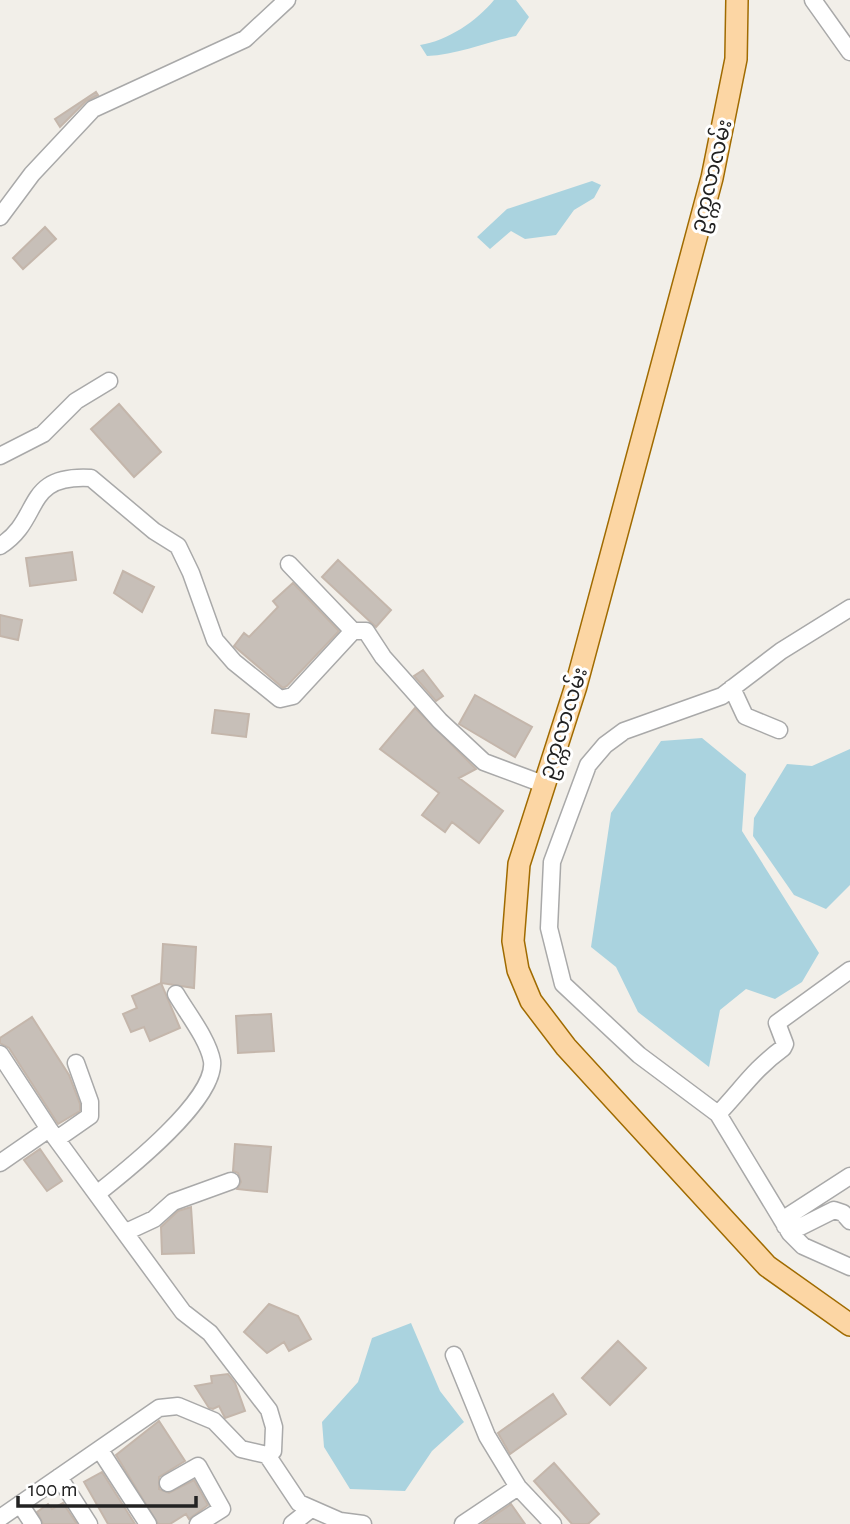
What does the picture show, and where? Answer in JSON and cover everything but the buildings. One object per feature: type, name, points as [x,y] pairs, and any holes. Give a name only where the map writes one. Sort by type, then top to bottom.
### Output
[{"type":"main road","name":"ဥက္ကလာလမ်း","points":[[737,0],[736,59],[712,178],[576,686],[519,864],[513,942],[517,970],[531,1001],[566,1047],[767,1266],[850,1325]]},
{"type":"street","points":[[0,217],[32,174],[93,109],[245,39],[287,0]]},
{"type":"street","points":[[813,0],[850,52]]},
{"type":"street","points":[[0,456],[43,434],[76,401],[109,381]]},
{"type":"street","points":[[0,546],[15,535],[42,489],[57,481],[91,478],[153,531],[178,546],[191,573],[215,640],[234,662],[280,699],[293,696],[353,631]]},
{"type":"street","points":[[289,564],[353,631],[366,631],[383,657],[440,721],[484,762],[543,784]]},
{"type":"street","points":[[850,608],[781,651],[722,696],[624,731],[605,745],[588,765],[552,862],[549,928],[563,984],[639,1055],[718,1114],[803,1246],[850,1267]]},
{"type":"street","points":[[732,688],[745,716],[779,730]]},
{"type":"street","points":[[718,1114],[758,1066],[783,1048],[785,1044],[777,1023],[850,971]]},
{"type":"street","points":[[98,1193],[153,1149],[208,1085],[212,1062],[176,994]]},
{"type":"street","points":[[0,1054],[53,1134],[183,1312],[210,1333],[270,1410],[274,1427],[273,1446],[267,1455]]},
{"type":"street","points":[[0,1163],[90,1116],[90,1102],[76,1063]]},
{"type":"street","points":[[789,1224],[850,1176]]},
{"type":"street","points":[[126,1232],[154,1219],[173,1202],[231,1181]]},
{"type":"street","points":[[789,1224],[834,1210],[843,1213],[850,1221]]},
{"type":"street","points":[[454,1355],[488,1436],[518,1487],[552,1524]]},
{"type":"street","points":[[0,1518],[159,1408],[178,1406],[214,1421],[246,1452],[267,1455],[299,1503],[340,1521],[363,1524]]},
{"type":"street","points":[[100,1450],[148,1524]]},
{"type":"street","points":[[169,1483],[198,1466],[222,1509],[198,1524]]},
{"type":"street","points":[[59,1478],[89,1524]]},
{"type":"street","points":[[463,1524],[518,1487]]},
{"type":"street","points":[[20,1504],[33,1524]]},
{"type":"street","points":[[292,1524],[311,1509]]},
{"type":"water","points":[[494,0],[516,0],[529,17],[516,36],[460,51],[427,56],[420,45],[461,29]]},
{"type":"water","points":[[592,181],[601,185],[594,198],[574,210],[556,235],[525,239],[511,231],[490,249],[477,237],[507,209]]},
{"type":"water","points":[[702,738],[746,774],[742,831],[819,953],[802,982],[775,999],[746,989],[720,1010],[709,1067],[638,1012],[616,967],[591,947],[611,813],[661,741]]},
{"type":"water","points":[[850,749],[850,885],[826,909],[794,895],[753,836],[754,818],[787,764],[812,766]]},
{"type":"water","points":[[411,1323],[440,1391],[464,1422],[432,1451],[405,1491],[350,1489],[324,1447],[322,1422],[358,1382],[372,1338]]}]
